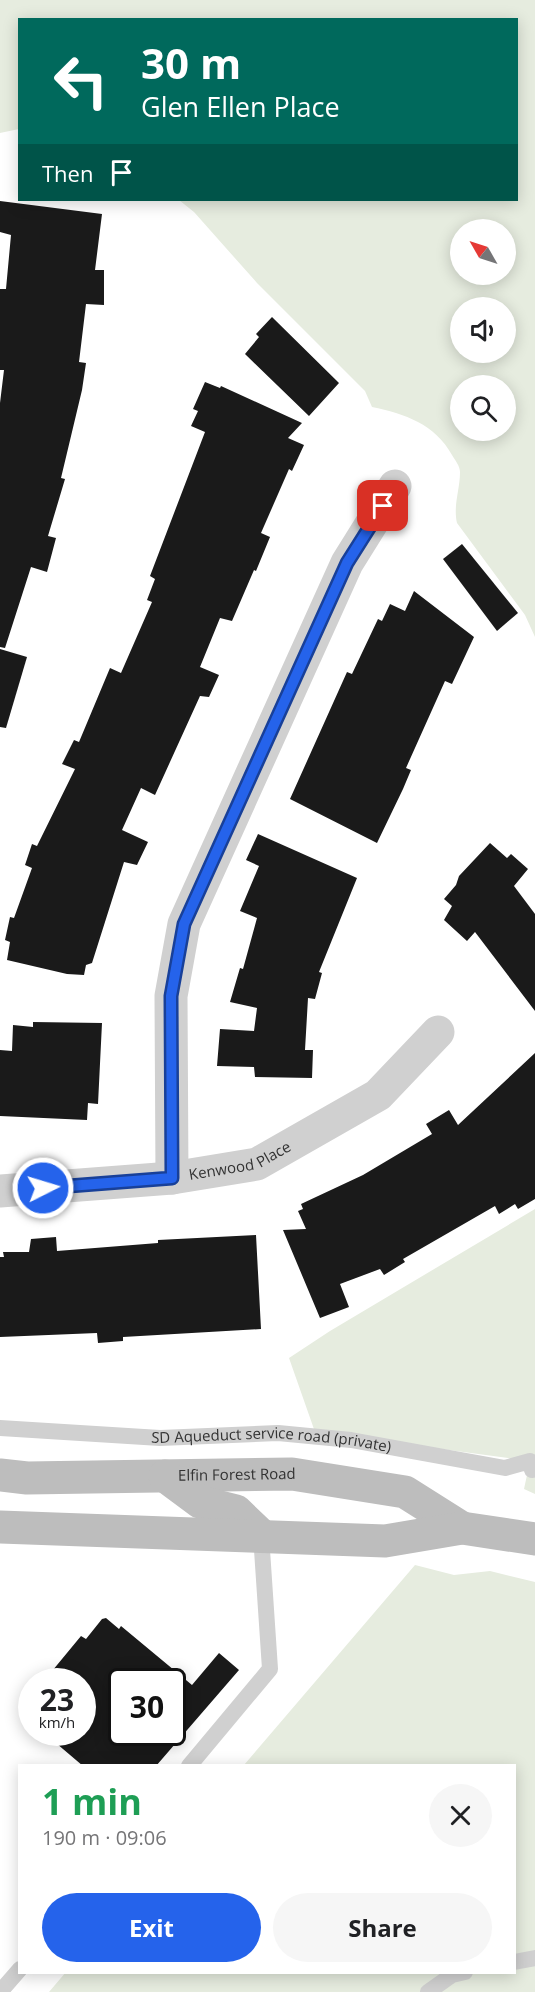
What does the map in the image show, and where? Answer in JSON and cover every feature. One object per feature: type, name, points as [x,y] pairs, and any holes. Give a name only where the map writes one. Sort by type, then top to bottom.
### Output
[{"type":"main road","name":"Elfin Forest Road","points":[[0,1475],[27,1478],[292,1474],[405,1492],[462,1528]]},
{"type":"main road","points":[[165,1476],[200,1502],[236,1511],[261,1535]]},
{"type":"main road","name":"Elfin Forest Road","points":[[0,1527],[385,1541],[462,1528],[535,1539]]},
{"type":"street","points":[[172,1178],[171,996],[184,924],[347,563],[395,486]]},
{"type":"street","name":"Kenwood Place","points":[[0,1191],[172,1178],[257,1164],[378,1095],[438,1032]]},
{"type":"lane","name":"SD Aqueduct service road (private)","points":[[0,1428],[160,1437],[278,1433],[351,1440],[505,1468],[530,1461],[532,1470]]},
{"type":"lane","points":[[191,1764],[270,1669],[261,1535]]},
{"type":"lane","points":[[516,1962],[535,1958]]},
{"type":"lane","points":[[0,1992],[18,1971]]},
{"type":"lane","points":[[428,1992],[456,1974]]},
{"type":"shaded area","points":[[0,0],[535,0],[535,637],[525,615],[457,523],[460,470],[445,444],[437,435],[418,422],[372,407],[365,391],[257,283],[194,212],[180,201],[518,201],[518,18],[18,18],[18,129],[0,133]]},
{"type":"shaded area","points":[[535,1209],[535,1494],[524,1489],[530,1461],[315,1432],[289,1358],[330,1331]]},
{"type":"shaded area","points":[[415,1565],[454,1575],[490,1571],[535,1582],[535,1992],[49,1992],[64,1974],[516,1974],[516,1764],[245,1764]]},
{"type":"building","points":[[0,201],[102,214],[95,270],[104,270],[104,305],[86,304],[79,362],[86,363],[82,390],[61,478],[65,479],[48,536],[56,538],[47,572],[31,567],[5,648],[0,647],[0,403],[4,370],[0,370],[0,289],[6,289],[11,235],[0,232]]},
{"type":"building","points":[[272,317],[339,383],[309,416],[245,354],[259,337],[256,334]]},
{"type":"building","points":[[205,382],[220,388],[221,386],[302,423],[288,438],[304,445],[292,471],[289,469],[261,533],[270,537],[256,571],[254,570],[232,621],[220,618],[200,667],[219,675],[209,697],[200,696],[155,795],[141,788],[122,830],[148,842],[137,865],[124,862],[92,963],[86,965],[84,975],[67,974],[7,960],[10,942],[5,940],[10,917],[14,918],[32,868],[25,865],[32,844],[37,846],[75,769],[62,764],[74,740],[79,742],[110,668],[121,673],[152,602],[147,600],[155,579],[150,576],[205,432],[191,426],[198,411],[193,409]]},
{"type":"building","points":[[462,544],[518,613],[497,631],[443,559]]},
{"type":"building","points":[[414,591],[474,637],[452,684],[445,681],[406,768],[411,770],[377,843],[290,799],[347,672],[352,674],[378,619],[382,621],[390,604],[405,611]]},
{"type":"building","points":[[0,649],[27,657],[6,728],[0,727]]},
{"type":"building","points":[[258,834],[357,878],[319,972],[322,973],[315,999],[308,998],[305,1050],[313,1050],[312,1078],[255,1077],[254,1067],[217,1066],[220,1029],[254,1031],[257,1008],[230,1002],[240,968],[243,969],[257,918],[240,911],[259,866],[246,860]]},
{"type":"building","points":[[490,843],[507,858],[511,854],[528,869],[514,886],[535,914],[535,1011],[475,932],[467,941],[444,920],[452,906],[444,899],[456,885],[459,876]]},
{"type":"building","points":[[33,1022],[102,1023],[98,1104],[88,1103],[87,1120],[0,1116],[0,1050],[12,1051],[13,1025],[33,1027]]},
{"type":"building","points":[[535,1053],[535,1199],[518,1209],[515,1204],[499,1214],[495,1206],[403,1259],[405,1262],[384,1275],[380,1269],[340,1284],[349,1307],[320,1318],[283,1230],[306,1229],[298,1211],[303,1209],[301,1204],[363,1175],[432,1134],[426,1124],[449,1110],[458,1125]]},
{"type":"building","points":[[256,1235],[261,1329],[123,1337],[123,1341],[98,1343],[97,1333],[0,1337],[0,1257],[4,1257],[3,1252],[29,1252],[31,1239],[56,1237],[57,1251],[158,1243],[158,1240]]},
{"type":"building","points":[[106,1618],[119,1629],[121,1626],[172,1668],[108,1668],[108,1746],[173,1746],[158,1764],[81,1764],[59,1746],[96,1746],[96,1668],[55,1668],[81,1636],[86,1639],[102,1619]]},
{"type":"building","points":[[219,1653],[239,1670],[186,1731],[186,1680],[192,1685]]},
{"type":"route","points":[[43,1188],[172,1178],[171,996],[184,924],[347,563],[383,506]]}]
